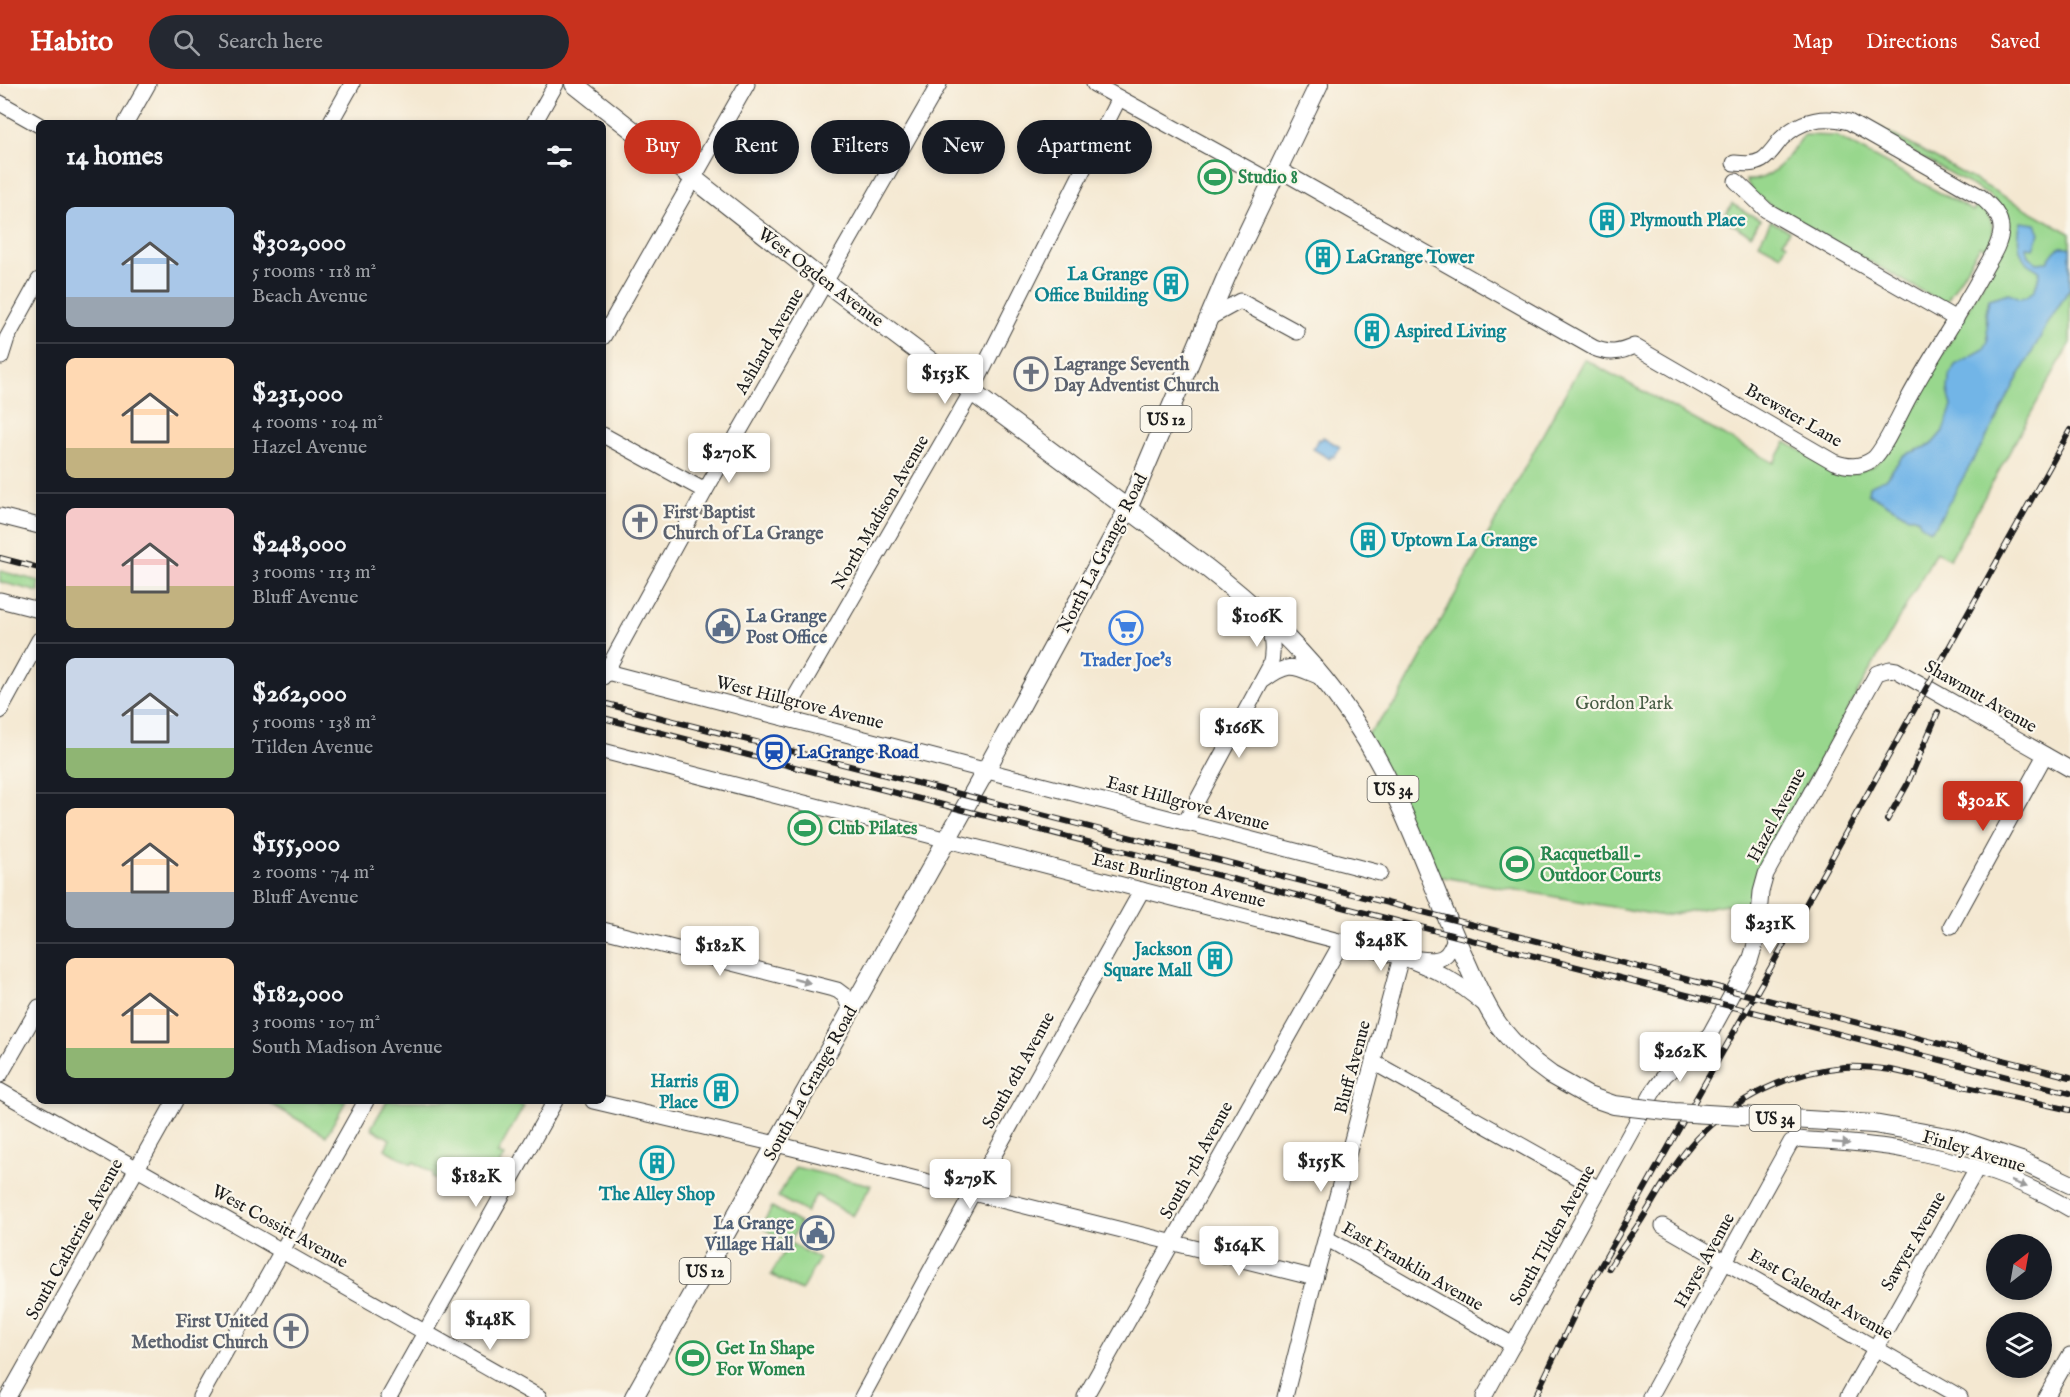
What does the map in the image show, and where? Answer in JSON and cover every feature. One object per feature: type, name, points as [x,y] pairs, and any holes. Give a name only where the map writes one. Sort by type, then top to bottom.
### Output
[{"type":"main road","name":"West Ogden Avenue","points":[[574,84],[825,282],[1128,509]]},
{"type":"main road","name":"US 12","points":[[1206,324],[1319,84]]},
{"type":"main road","name":"North La Grange Road","points":[[986,770],[1128,509],[1206,324]]},
{"type":"main road","name":"US 34","points":[[1128,509],[1233,588],[1265,616],[1290,640],[1323,678],[1355,720],[1387,777],[1486,1005],[1508,1038],[1551,1075],[1588,1096],[1614,1105],[1665,1111],[1843,1122],[1911,1129],[1990,1150],[2047,1172],[2070,1184]]},
{"type":"main road","name":"South La Grange Road","points":[[634,1397],[986,770]]},
{"type":"street","points":[[128,120],[148,84]]},
{"type":"street","points":[[332,120],[352,84]]},
{"type":"street","points":[[536,120],[556,84]]},
{"type":"street","points":[[606,332],[747,84]]},
{"type":"street","name":"Ashland Avenue","points":[[606,669],[705,491],[939,84]]},
{"type":"street","name":"Brewster Lane","points":[[1094,84],[1275,175],[1594,348],[1615,353],[1634,346],[1834,462],[1848,467],[1864,464],[1875,457],[1956,319],[1997,245],[2001,233],[2001,222],[1992,207],[1981,197],[1849,122],[1834,118],[1806,121],[1793,128],[1763,159],[1754,163],[1734,163]]},
{"type":"street","name":"North Madison Avenue","points":[[783,718],[972,391],[1119,98]]},
{"type":"street","points":[[0,103],[36,123]]},
{"type":"street","points":[[1736,181],[1766,210],[1956,319]]},
{"type":"street","points":[[1,357],[7,338],[36,285]]},
{"type":"street","points":[[1206,324],[1240,300],[1297,332]]},
{"type":"street","points":[[606,437],[705,491]]},
{"type":"street","points":[[0,516],[36,525]]},
{"type":"street","points":[[0,600],[36,609]]},
{"type":"street","points":[[1185,823],[1270,666],[1273,650],[1265,616]]},
{"type":"street","points":[[0,711],[36,645]]},
{"type":"street","points":[[1264,680],[1283,667],[1291,666],[1323,678]]},
{"type":"street","name":"Shawmut Avenue","points":[[1874,678],[1882,670],[1896,670],[2070,769]]},
{"type":"street","name":"West Hillgrove Avenue","points":[[606,674],[986,770]]},
{"type":"street","name":"Hazel Avenue","points":[[1653,1092],[1665,1075],[1704,1041],[1723,1011],[1754,951],[1759,926],[1761,892],[1766,874],[1874,678]]},
{"type":"street","name":"East Burlington Avenue","points":[[606,752],[1401,957],[1441,972],[1486,1005]]},
{"type":"street","points":[[1951,926],[2045,755]]},
{"type":"street","name":"East Hillgrove Avenue","points":[[986,770],[1380,873]]},
{"type":"street","name":"South 6th Avenue","points":[[862,1397],[972,1194],[1142,890]]},
{"type":"street","points":[[606,931],[837,990],[845,996],[851,1012]]},
{"type":"street","name":"East Burlington Avenue","points":[[1401,957],[1431,961],[1443,958],[1451,951],[1455,937]]},
{"type":"street","name":"South 7th Avenue","points":[[1085,1397],[1342,942]]},
{"type":"street","name":"Bluff Avenue","points":[[1285,1397],[1401,957]]},
{"type":"street","points":[[0,1074],[36,1012]]},
{"type":"street","points":[[1373,1062],[1599,1189]]},
{"type":"street","name":"West Cossitt Avenue","points":[[0,1091],[539,1397]]},
{"type":"street","name":"South Tilden Avenue","points":[[1484,1397],[1653,1092]]},
{"type":"street","name":"South Catherine Avenue","points":[[8,1397],[173,1104]]},
{"type":"street","points":[[200,1397],[364,1104]]},
{"type":"street","points":[[389,1397],[553,1104]]},
{"type":"street","points":[[606,1104],[1315,1278]]},
{"type":"street","name":"Finley Avenue","points":[[1791,1142],[1798,1139],[1885,1147],[1947,1159],[2034,1190],[2070,1209]]},
{"type":"street","name":"Hayes Avenue","points":[[1650,1397],[1791,1142]]},
{"type":"street","name":"Sawyer Avenue","points":[[1848,1397],[1977,1168]]},
{"type":"street","name":"East Calendar Avenue","points":[[1662,1226],[1960,1397]]},
{"type":"street","name":"East Franklin Avenue","points":[[1326,1238],[1513,1345]]},
{"type":"street","points":[[2046,1397],[2070,1355]]},
{"type":"green space","name":"Gordon Park","points":[[1861,117],[2070,233],[2070,343],[1950,559],[1936,552],[1770,850],[1759,876],[1753,911],[1738,911],[1726,904],[1663,916],[1432,875],[1367,735],[1397,701],[1584,359],[1774,463],[1786,442],[1845,474],[1856,473],[1875,465],[1890,448],[2001,250],[2003,221],[1996,202],[1990,196],[1858,121]]},
{"type":"green space","points":[[1804,135],[1836,136],[1973,211],[1978,204],[1983,209],[1992,224],[1991,242],[1987,248],[1980,246],[1945,304],[1771,206],[1753,193],[1746,180],[1765,177],[1773,172]]},
{"type":"green space","points":[[1732,204],[1760,220],[1751,235],[1723,219]]},
{"type":"green space","points":[[1771,221],[1789,231],[1783,241],[1787,244],[1781,255],[1759,243]]},
{"type":"green space","points":[[0,571],[36,580],[36,591],[0,582]]},
{"type":"green space","points":[[271,1104],[344,1104],[326,1136]]},
{"type":"green space","points":[[385,1104],[516,1104],[524,1106],[497,1154],[504,1156],[483,1194],[462,1183],[457,1192],[432,1177],[433,1173],[385,1149],[390,1139],[371,1128]]},
{"type":"green space","points":[[795,1167],[871,1185],[853,1216],[816,1195],[806,1212],[778,1197]]},
{"type":"green space","points":[[772,1207],[800,1223],[790,1243],[819,1259],[801,1291],[771,1275],[789,1243],[761,1227]]},
{"type":"water","points":[[2021,222],[2036,224],[2040,233],[2034,248],[2026,247],[2028,256],[2037,263],[2047,262],[2059,248],[2070,248],[2070,288],[2047,325],[1998,417],[1936,525],[1930,530],[1921,525],[1917,518],[1906,515],[1868,493],[1869,486],[1885,479],[1904,455],[1931,445],[1943,431],[1952,406],[1948,391],[1949,377],[1955,365],[1984,349],[1988,341],[1986,313],[1989,299],[2009,293],[2020,298],[2028,296],[2035,289],[2040,272],[2028,264],[2022,255],[2019,238]]},
{"type":"water","points":[[1323,437],[1340,447],[1330,459],[1313,449],[1318,439],[1321,440]]},
{"type":"railway","points":[[1535,1397],[1582,1299],[1771,967],[2070,430]]},
{"type":"railway","points":[[0,558],[36,567]]},
{"type":"railway","points":[[606,704],[2070,1077]]},
{"type":"railway","points":[[1887,820],[1907,785],[1938,712]]},
{"type":"railway","points":[[606,719],[2070,1093]]},
{"type":"railway","points":[[1609,1268],[1674,1168],[1696,1139],[1728,1111],[1745,1100],[1804,1074],[1851,1067],[1891,1070],[2070,1110]]},
{"type":"place","name":"Studio 8","points":[[1215,177]]},
{"type":"place","name":"Plymouth Place","points":[[1607,220]]},
{"type":"place","name":"LaGrange Tower","points":[[1323,257]]},
{"type":"place","name":"La Grange Office Building","points":[[1171,284]]},
{"type":"place","name":"Aspired Living","points":[[1372,331]]},
{"type":"place","name":"Lagrange Seventh Day Adventist Church","points":[[1031,374]]},
{"type":"place","name":"First Baptist Church of La Grange","points":[[640,522]]},
{"type":"place","name":"Uptown La Grange","points":[[1368,540]]},
{"type":"place","name":"La Grange Post Office","points":[[723,626]]},
{"type":"place","name":"Trader Joe's","points":[[1126,628]]},
{"type":"place","name":"LaGrange Road","points":[[774,752]]},
{"type":"place","name":"Club Pilates","points":[[805,828]]},
{"type":"place","name":"Racquetball - Outdoor Courts","points":[[1517,864]]},
{"type":"place","name":"Jackson Square Mall","points":[[1215,959]]},
{"type":"place","name":"Harris Place","points":[[721,1091]]},
{"type":"place","name":"The Alley Shop","points":[[657,1163]]},
{"type":"place","name":"La Grange Village Hall","points":[[817,1233]]},
{"type":"place","name":"First United Methodist Church","points":[[291,1331]]},
{"type":"place","name":"Get In Shape For Women","points":[[693,1358]]}]
